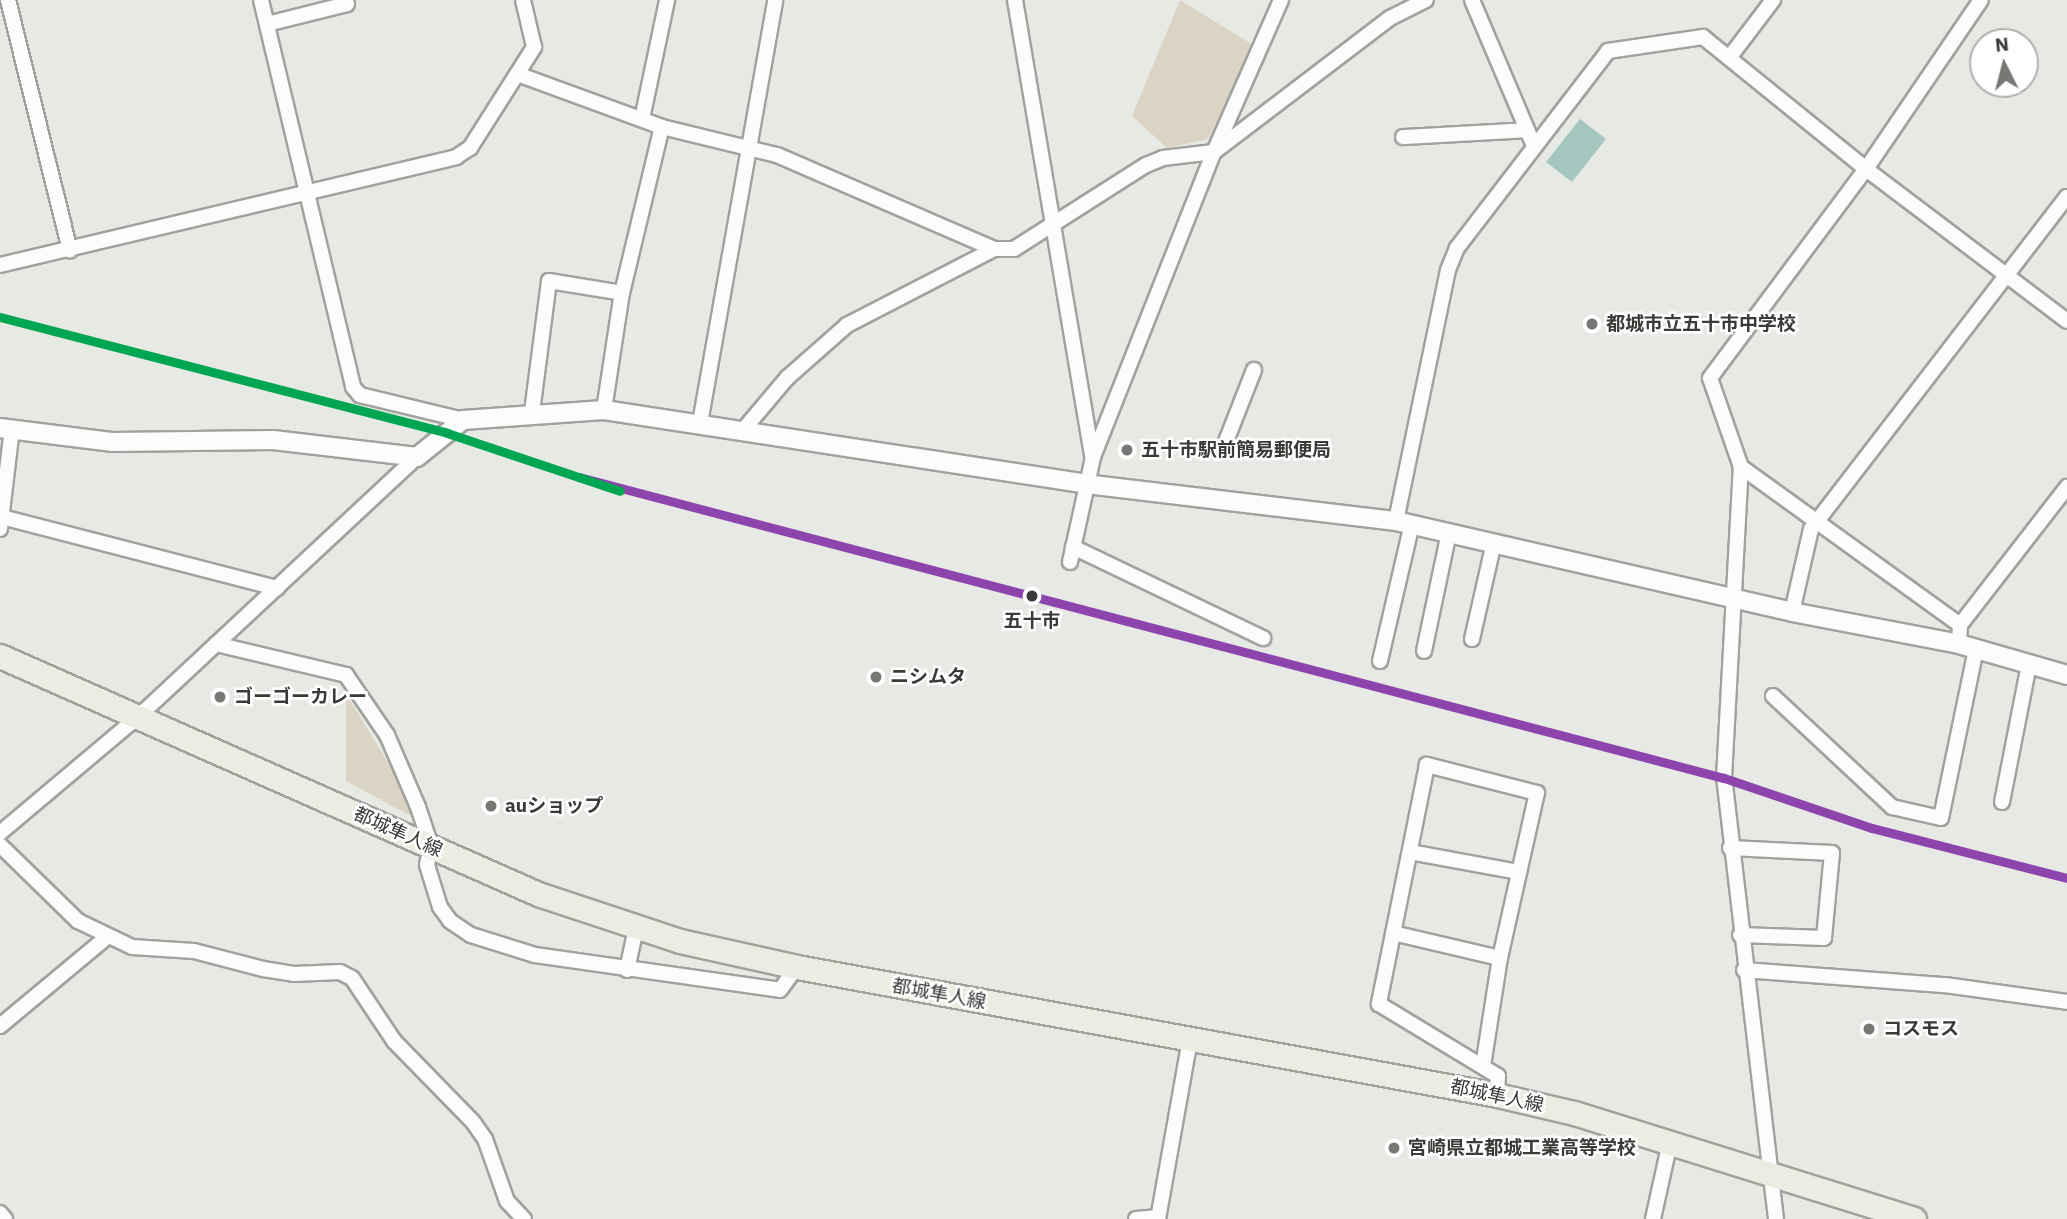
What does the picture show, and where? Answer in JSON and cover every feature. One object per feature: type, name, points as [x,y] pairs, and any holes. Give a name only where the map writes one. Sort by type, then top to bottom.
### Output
[{"type":"main road","name":"都城隼人線","points":[[0,656],[538,894],[636,928],[796,968],[1497,1095],[1574,1113],[1669,1146],[1914,1219]]},
{"type":"street","points":[[8,0],[70,250]]},
{"type":"street","points":[[261,0],[354,387],[360,395],[463,420],[531,412],[604,410],[744,429],[1085,484],[1404,522],[1732,595],[1792,612],[1967,647],[2067,675]]},
{"type":"street","points":[[267,24],[347,4],[346,0]]},
{"type":"street","points":[[0,265],[309,193],[463,153],[520,75],[534,47],[523,0]]},
{"type":"street","points":[[642,120],[667,0]]},
{"type":"street","points":[[700,423],[775,0]]},
{"type":"street","points":[[1015,0],[1051,229],[1093,457]]},
{"type":"street","points":[[1263,638],[1071,555],[1093,457],[1214,152],[1281,0]]},
{"type":"street","points":[[520,75],[662,127],[749,145],[994,249],[1014,249],[1051,229],[1071,209],[1146,165],[1163,158],[1214,152],[1390,18],[1426,0]]},
{"type":"street","points":[[1472,0],[1534,146]]},
{"type":"street","points":[[1729,58],[1773,0]]},
{"type":"street","points":[[1776,1219],[1773,1178],[1744,971],[1724,778],[1741,467],[1710,378],[1866,169],[1981,0]]},
{"type":"street","points":[[1380,662],[1448,270],[1457,248],[1608,51],[1703,37],[1866,169],[2067,321]]},
{"type":"street","points":[[604,410],[621,292],[662,127]]},
{"type":"street","points":[[1403,137],[1527,131]]},
{"type":"street","points":[[1792,612],[1811,529],[2008,277],[2067,197]]},
{"type":"street","points":[[744,429],[788,377],[847,326],[994,249]]},
{"type":"street","points":[[531,412],[549,281],[621,292]]},
{"type":"street","points":[[1223,449],[1254,370]]},
{"type":"street","points":[[0,833],[139,716],[417,457],[463,420]]},
{"type":"street","points":[[277,588],[1,523],[6,429],[113,442],[273,440],[417,457]]},
{"type":"street","points":[[1741,467],[1960,625],[1967,647],[1941,818],[1892,807],[1773,696]]},
{"type":"street","points":[[1960,625],[2067,487]]},
{"type":"street","points":[[1424,651],[1449,532]]},
{"type":"street","points":[[1472,639],[1494,542]]},
{"type":"street","points":[[216,644],[346,674],[387,734],[431,846],[427,866],[432,889],[450,921],[471,935],[535,955],[780,990],[796,968]]},
{"type":"street","points":[[2002,802],[2029,664]]},
{"type":"street","points":[[1483,1066],[1500,958],[1537,793],[1427,765],[1379,1004],[1498,1076],[1497,1095]]},
{"type":"street","points":[[0,845],[78,921],[132,947],[194,951],[263,969],[340,972],[352,978],[394,1041],[473,1122],[485,1139],[507,1201],[524,1219]]},
{"type":"street","points":[[1730,848],[1832,853],[1824,938],[1740,935]]},
{"type":"street","points":[[1410,852],[1519,872]]},
{"type":"street","points":[[627,970],[636,928]]},
{"type":"street","points":[[1393,933],[1500,958]]},
{"type":"street","points":[[0,1026],[107,937]]},
{"type":"street","points":[[1744,971],[1945,985],[2067,1003]]},
{"type":"street","points":[[1136,1219],[1158,1218],[1190,1039]]},
{"type":"street","points":[[1653,1219],[1669,1146]]},
{"type":"street","points":[[0,1213],[5,1219]]},
{"type":"shaded area","points":[[1180,0],[1253,45],[1208,139],[1167,148],[1132,116]]},
{"type":"shaded area","points":[[346,694],[404,789],[411,816],[346,781]]},
{"type":"water","points":[[1580,119],[1606,139],[1572,182],[1546,162]]},
{"type":"transit line","points":[[0,317],[447,433],[620,491]]},
{"type":"transit line","points":[[579,477],[1724,778],[1872,828],[2067,878]]},
{"type":"place","name":"都城市立五十市中学校","points":[[1592,324]]},
{"type":"place","name":"五十市駅前簡易郵便局","points":[[1127,450]]},
{"type":"place","name":"五十市","points":[[1032,596]]},
{"type":"place","name":"ニシムタ","points":[[876,677]]},
{"type":"place","name":"ゴーゴーカレー","points":[[220,697]]},
{"type":"place","name":"auショップ","points":[[491,806]]},
{"type":"place","name":"コスモス","points":[[1869,1029]]},
{"type":"place","name":"宮崎県立都城工業高等学校","points":[[1394,1148]]}]
